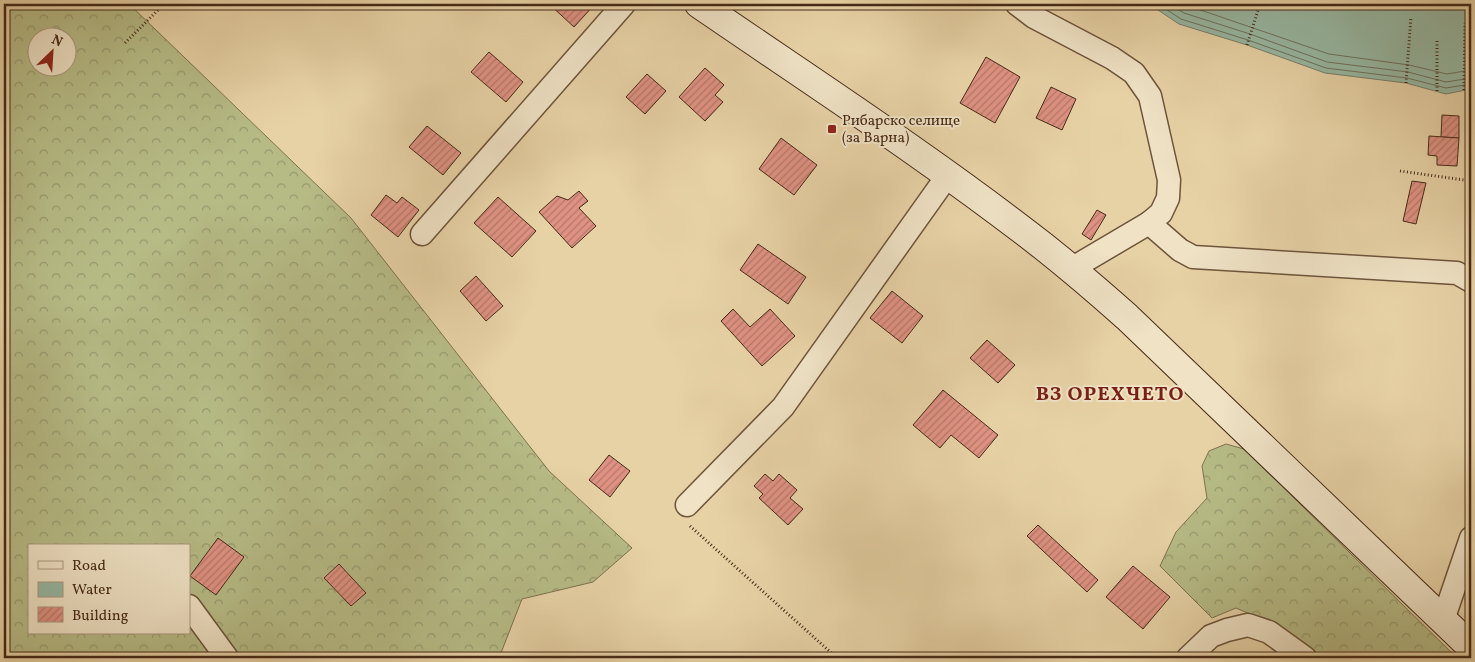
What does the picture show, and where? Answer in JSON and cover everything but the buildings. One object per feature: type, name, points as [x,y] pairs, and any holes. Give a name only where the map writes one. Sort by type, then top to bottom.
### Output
[{"type":"street","points":[[422,234],[624,4]]},
{"type":"street","points":[[699,4],[948,175],[1072,269],[1127,318],[1471,647]]},
{"type":"street","points":[[1017,4],[1034,17],[1112,58],[1134,72],[1150,96],[1169,180],[1168,198],[1161,213],[1149,223],[1072,269]]},
{"type":"street","points":[[687,505],[784,407],[948,175]]},
{"type":"street","points":[[1149,223],[1180,250],[1193,257],[1457,273],[1471,280]]},
{"type":"street","points":[[1443,620],[1471,538]]},
{"type":"street","points":[[190,607],[227,658]]},
{"type":"street","points":[[1188,658],[1211,636],[1248,625],[1269,632],[1306,658]]},
{"type":"path","points":[[125,43],[164,4]]},
{"type":"path","points":[[1247,45],[1260,4]]},
{"type":"path","points":[[1406,83],[1410,17]]},
{"type":"path","points":[[1464,90],[1465,24]]},
{"type":"path","points":[[1437,41],[1437,91]]},
{"type":"path","points":[[1400,171],[1471,181]]},
{"type":"path","points":[[687,505],[685,518],[693,530],[837,658]]},
{"type":"green space","points":[[4,4],[129,4],[351,218],[549,471],[632,548],[593,582],[522,599],[499,658],[4,658]]},
{"type":"green space","points":[[1226,444],[1244,449],[1457,658],[1324,658],[1276,625],[1236,608],[1212,618],[1160,566],[1176,532],[1207,498],[1202,466],[1209,451]]},
{"type":"green space","points":[[1471,574],[1471,618],[1465,602]]},
{"type":"water","points":[[1149,4],[1471,4],[1471,89],[1446,94],[1406,83],[1325,73],[1247,45],[1179,24]]},
{"type":"place","name":"Рибарско селище (за Варна)","points":[[832,129]]},
{"type":"district","name":"ВЗ ОРЕХЧЕТО","points":[[1110,393]]}]
